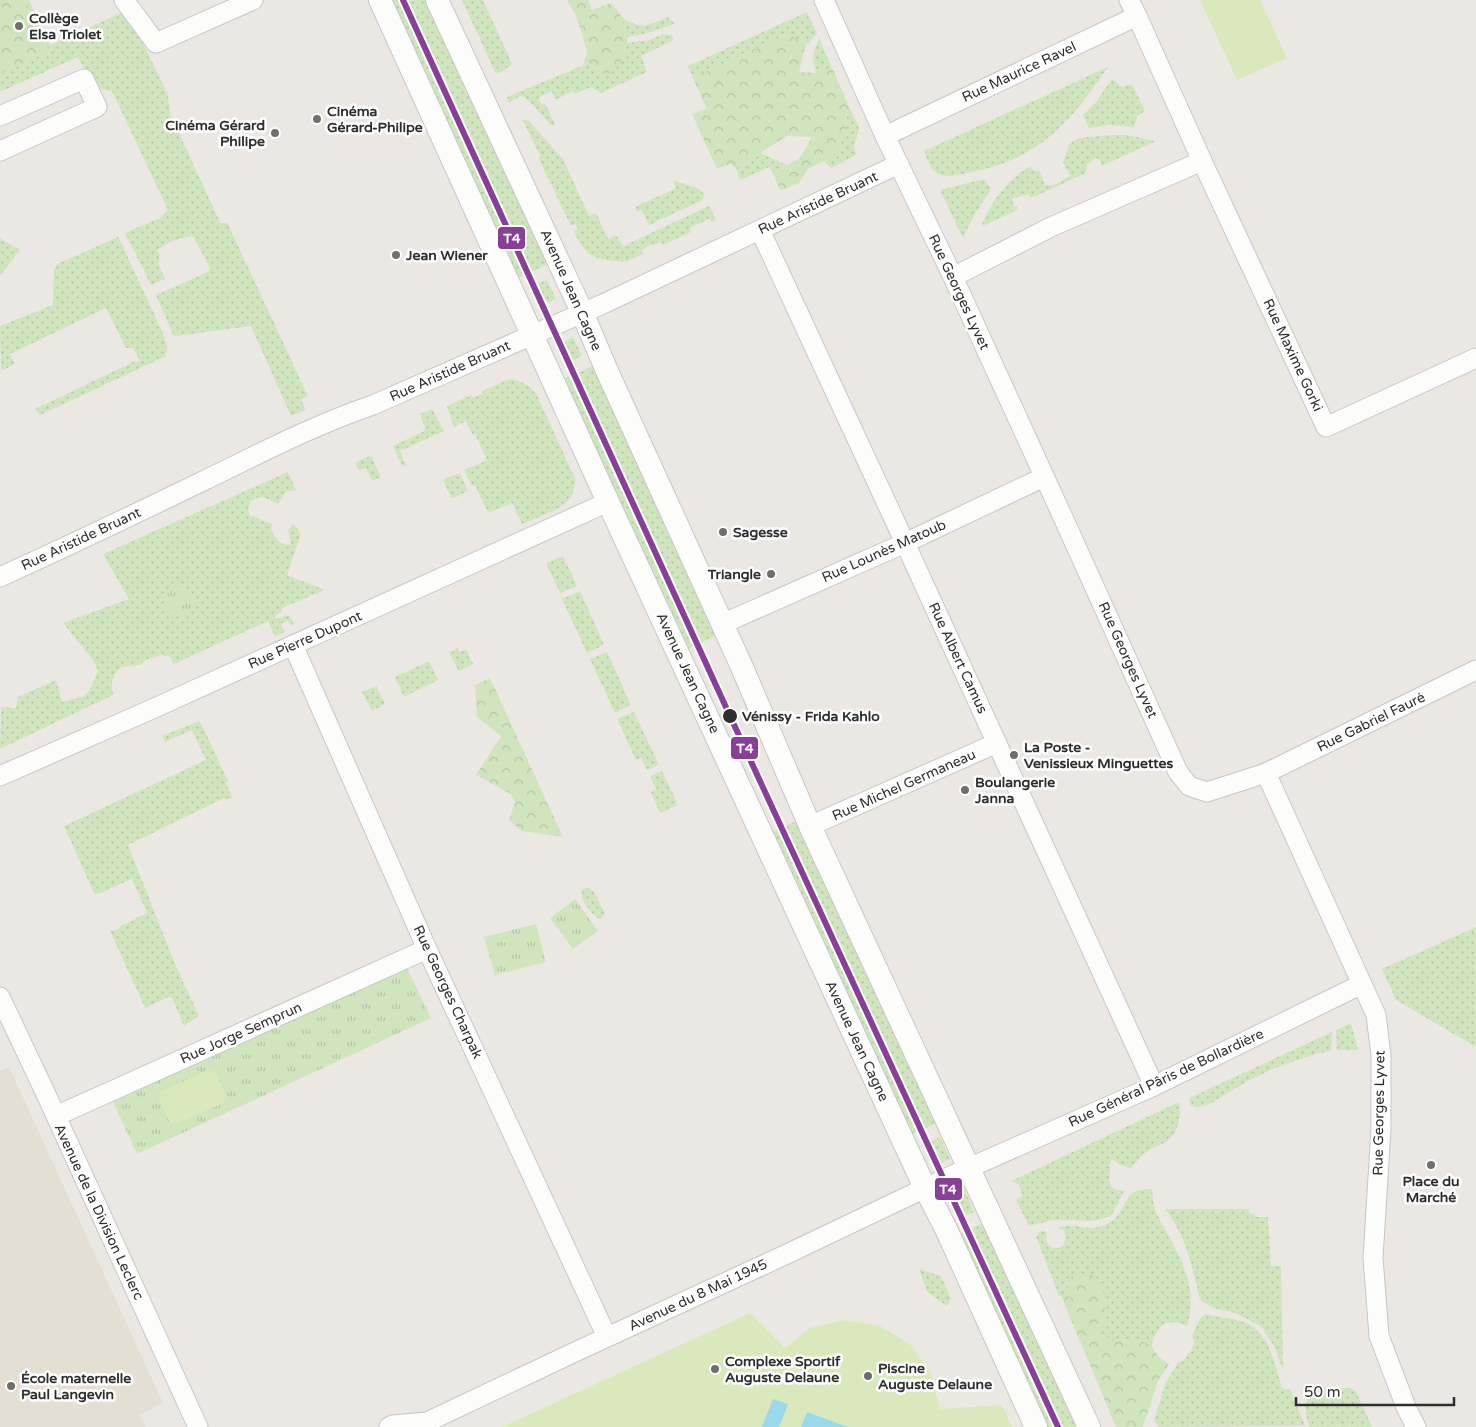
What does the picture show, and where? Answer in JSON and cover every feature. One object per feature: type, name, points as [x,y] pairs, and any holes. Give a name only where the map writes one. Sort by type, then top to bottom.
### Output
[{"type":"street","points":[[124,0],[156,43],[253,0]]},
{"type":"street","name":"Avenue Jean Cagne","points":[[380,0],[608,502],[925,1188],[947,1231],[1036,1427]]},
{"type":"street","name":"Avenue Jean Cagne","points":[[437,0],[582,312],[810,826],[1089,1427]]},
{"type":"street","name":"Rue Georges Lyvet","points":[[824,0],[885,136],[953,277],[1178,772],[1188,786],[1206,792],[1266,773],[1376,1015],[1381,1055],[1381,1129],[1373,1258],[1379,1336],[1406,1408],[1416,1427]]},
{"type":"street","name":"Rue Maurice Ravel","points":[[885,136],[1133,8]]},
{"type":"street","name":"Rue Maxime Gorki","points":[[1133,8],[1326,427],[1476,358]]},
{"type":"street","points":[[0,116],[84,79],[97,108],[0,151]]},
{"type":"street","points":[[953,277],[1051,227],[1202,161]]},
{"type":"street","name":"Rue Aristide Bruant","points":[[0,577],[297,435],[345,414],[373,405],[604,304],[899,164]]},
{"type":"street","name":"Rue Albert Camus","points":[[760,230],[1154,1086]]},
{"type":"street","name":"Rue Lounès Matoub","points":[[722,624],[905,543],[1044,477]]},
{"type":"street","name":"Rue Pierre Dupont","points":[[0,776],[159,706],[608,502]]},
{"type":"street","name":"Rue Georges Charpak","points":[[292,646],[427,949],[607,1337]]},
{"type":"street","name":"Rue Gabriel Fauré","points":[[1266,773],[1476,670]]},
{"type":"street","name":"Rue Michel Germaneau","points":[[810,826],[997,743]]},
{"type":"street","name":"Rue Jorge Semprun","points":[[56,1116],[427,949]]},
{"type":"street","name":"Rue Général Pâris de Bollardière","points":[[969,1168],[1154,1086],[1362,984]]},
{"type":"street","name":"Avenue de la Division Leclerc","points":[[0,997],[198,1427]]},
{"type":"street","name":"Avenue du 8 Mai 1945","points":[[389,1427],[393,1425],[424,1424],[969,1168]]},
{"type":"shaded area","points":[[9,1067],[163,1403],[140,1415],[146,1427],[0,1427],[0,1071]]},
{"type":"green space","name":"Collège Elsa Triolet","points":[[0,0],[25,0],[49,51],[0,74]]},
{"type":"green space","points":[[25,0],[29,0],[50,45],[124,12],[131,18],[168,95],[170,114],[221,224],[227,222],[308,396],[301,400],[306,410],[291,416],[251,326],[173,335],[156,295],[208,272],[210,268],[193,236],[179,239],[157,250],[160,256],[160,262],[158,263],[165,279],[151,285],[125,233],[160,218],[168,210],[112,91],[94,88],[78,57],[0,92],[0,74],[49,51]]},
{"type":"green space","points":[[390,0],[427,0],[548,264],[518,278]]},
{"type":"green space","points":[[462,0],[483,0],[512,64],[503,71],[496,74]]},
{"type":"green space","points":[[567,0],[588,0],[592,10],[611,3],[621,16],[628,39],[621,62],[607,76],[589,63],[583,65],[587,51],[577,18]]},
{"type":"green space","points":[[1200,0],[1260,0],[1287,58],[1237,80]]},
{"type":"green space","points":[[807,12],[817,34],[809,44],[787,34],[693,78],[688,66]]},
{"type":"green space","points":[[621,16],[637,25],[651,24],[668,17],[675,24],[644,34],[627,37]]},
{"type":"green space","points":[[663,34],[672,35],[674,40],[641,56],[647,72],[601,93],[591,87],[575,94],[573,91],[555,100],[552,91],[538,98],[542,105],[546,105],[555,125],[552,126],[525,97],[520,96],[509,103],[507,97],[589,63],[598,71],[621,62],[627,43],[649,40]]},
{"type":"green space","points":[[787,34],[806,43],[799,72],[816,73],[832,68],[847,102],[846,132],[839,149],[828,159],[808,169],[799,183],[780,191],[773,173],[800,158],[812,137],[787,136],[736,168],[730,164],[717,169],[692,114],[707,109],[693,78]]},
{"type":"green space","points":[[819,38],[832,68],[816,73],[814,56]]},
{"type":"green space","points":[[1108,67],[1067,121],[1052,135],[1017,158],[996,166],[958,175],[943,176],[932,168],[924,151]]},
{"type":"green space","points":[[1112,79],[1122,87],[1132,84],[1145,111],[1137,116],[1134,127],[1109,125],[1089,128],[1083,115],[1096,102]]},
{"type":"green space","points":[[847,102],[859,128],[854,147],[856,155],[831,168],[823,161],[828,159],[846,133]]},
{"type":"green space","points":[[522,119],[529,121],[563,159],[589,216],[596,213],[608,239],[616,235],[623,246],[709,206],[716,220],[711,222],[709,219],[690,228],[691,232],[663,245],[661,242],[649,245],[641,251],[643,254],[628,261],[612,261],[593,256],[584,249],[577,238],[574,231],[578,229],[576,224],[571,226]]},
{"type":"green space","points":[[1127,135],[1156,141],[1102,166],[1100,160],[1096,158],[1087,164],[1086,173],[1031,198],[1028,194],[1012,199],[1017,210],[981,227],[989,209],[1007,184],[1023,171],[1031,166],[1033,170],[1040,172],[1045,185],[1054,185],[1071,176],[1063,163],[1070,143],[1079,138]]},
{"type":"green space","points":[[760,153],[787,165],[773,173],[769,167],[740,180],[736,168]]},
{"type":"green space","points":[[984,179],[991,189],[974,215],[963,238],[940,190]]},
{"type":"green space","points":[[673,180],[699,189],[704,194],[703,200],[649,225],[642,210],[638,212],[635,207],[676,188]]},
{"type":"green space","points":[[118,237],[162,331],[167,347],[166,356],[40,415],[35,409],[133,362],[140,361],[133,348],[126,348],[106,308],[10,354],[15,364],[1,371],[0,326],[53,305],[54,269],[57,264]]},
{"type":"green space","points":[[0,238],[20,250],[0,276]]},
{"type":"green space","points":[[547,280],[556,299],[539,307],[530,287]]},
{"type":"green space","points":[[573,337],[582,356],[565,364],[556,345]]},
{"type":"green space","points":[[595,365],[718,635],[687,649],[564,379]]},
{"type":"green space","points":[[512,379],[525,384],[536,393],[575,479],[570,499],[559,508],[522,524],[512,503],[488,513],[475,485],[472,486],[464,470],[487,460],[475,434],[473,435],[466,421],[454,427],[447,406],[471,395],[473,397],[483,394],[482,391]]},
{"type":"green space","points":[[432,409],[444,431],[400,451],[406,465],[402,466],[393,446],[424,431],[425,427],[420,414]]},
{"type":"green space","points":[[371,456],[381,477],[372,481],[366,468],[359,470],[356,464],[357,461]]},
{"type":"green space","points":[[288,472],[296,490],[286,492],[278,504],[261,497],[254,499],[250,502],[248,510],[250,515],[272,524],[271,531],[284,544],[291,544],[288,530],[292,523],[299,530],[300,537],[287,575],[325,590],[282,608],[282,612],[275,616],[276,619],[289,615],[294,625],[291,626],[288,620],[281,624],[284,632],[275,637],[268,621],[174,664],[169,656],[161,655],[144,661],[140,665],[122,667],[113,679],[113,695],[0,749],[1,707],[16,708],[18,697],[56,680],[62,702],[85,696],[92,686],[98,670],[93,660],[63,623],[129,599],[103,554]]},
{"type":"green space","points":[[460,473],[468,491],[452,499],[443,480]]},
{"type":"green space","points":[[563,556],[577,586],[560,593],[546,563]]},
{"type":"green space","points":[[180,587],[191,591],[195,602],[191,613],[180,617],[169,613],[165,602],[169,591]]},
{"type":"green space","points":[[580,591],[604,645],[587,653],[562,599]]},
{"type":"green space","points":[[458,648],[460,652],[466,649],[473,664],[459,671],[449,653]]},
{"type":"green space","points":[[607,652],[631,705],[615,713],[590,659]]},
{"type":"green space","points":[[429,661],[438,680],[404,697],[395,677]]},
{"type":"green space","points":[[490,678],[563,837],[522,831],[509,820],[515,802],[511,794],[476,775],[501,736],[477,717],[475,685]]},
{"type":"green space","points":[[376,686],[385,704],[372,711],[362,692]]},
{"type":"green space","points":[[634,712],[659,765],[647,770],[641,758],[636,760],[617,719]]},
{"type":"green space","points":[[200,721],[228,781],[226,783],[233,798],[222,799],[128,845],[177,969],[199,1016],[184,1026],[171,996],[145,1008],[110,931],[119,929],[119,927],[147,913],[132,879],[95,895],[64,826],[206,760],[192,730],[165,742],[162,736]]},
{"type":"green space","points":[[662,771],[678,805],[660,813],[651,792],[656,789],[650,776]]},
{"type":"green space","points":[[803,818],[941,1121],[911,1135],[772,832]]},
{"type":"green space","points":[[586,888],[595,893],[605,914],[601,919],[592,913],[582,898],[582,889]]},
{"type":"green space","points":[[575,899],[598,931],[573,949],[550,918]]},
{"type":"green space","points":[[536,924],[546,962],[495,975],[484,937]]},
{"type":"green space","points":[[1476,927],[1476,1047],[1396,1000],[1382,969]]},
{"type":"green space","points":[[406,966],[431,1018],[137,1154],[112,1100]]},
{"type":"green space","points":[[1351,1023],[1358,1050],[1337,1050],[1336,1030]]},
{"type":"green space","points":[[1332,1032],[1331,1051],[1315,1054],[1275,1068],[1248,1081],[1208,1105],[1196,1107],[1190,1105],[1189,1098]]},
{"type":"green space","points":[[208,1070],[216,1073],[226,1095],[223,1103],[176,1124],[169,1121],[159,1100],[160,1092]]},
{"type":"green space","points":[[1179,1102],[1178,1124],[1174,1134],[1166,1142],[1145,1153],[1131,1168],[1120,1165],[1114,1160],[1111,1161],[1109,1180],[1111,1186],[1124,1191],[1111,1216],[1094,1221],[1053,1220],[1029,1226],[1016,1200],[1023,1196],[1018,1184],[1011,1181]]},
{"type":"green space","points":[[940,1137],[950,1159],[933,1167],[924,1145]]},
{"type":"green space","points":[[964,1189],[974,1212],[958,1219],[947,1197]]},
{"type":"green space","points":[[1152,1189],[1155,1210],[1181,1261],[1188,1282],[1191,1303],[1187,1326],[1174,1322],[1164,1324],[1157,1331],[1152,1344],[1132,1340],[1110,1339],[1101,1335],[1105,1311],[1102,1287],[1071,1300],[1059,1296],[1036,1237],[1039,1232],[1044,1231],[1047,1233],[1048,1244],[1052,1248],[1059,1248],[1063,1246],[1066,1237],[1064,1231],[1059,1227],[1092,1228],[1105,1225],[1116,1217],[1131,1194]]},
{"type":"green space","points":[[1165,1209],[1249,1209],[1249,1212],[1257,1217],[1268,1217],[1271,1266],[1281,1266],[1283,1371],[1274,1346],[1261,1326],[1235,1313],[1213,1308],[1200,1300],[1183,1241]]},
{"type":"green space","points":[[987,1221],[1081,1427],[1044,1427],[956,1236]]},
{"type":"green space","points":[[919,1269],[941,1276],[951,1299],[947,1306],[927,1292]]},
{"type":"green space","points":[[1075,1273],[1091,1274],[1102,1287],[1105,1324],[1101,1335],[1110,1339],[1132,1340],[1152,1344],[1158,1356],[1169,1364],[1158,1381],[1143,1427],[1116,1427],[1061,1296],[1071,1299],[1066,1282]]},
{"type":"green space","points":[[750,1313],[785,1348],[810,1328],[845,1320],[880,1326],[911,1345],[931,1373],[940,1409],[1002,1405],[1012,1427],[502,1427]]},
{"type":"green space","points":[[1205,1314],[1244,1322],[1253,1326],[1260,1333],[1270,1349],[1282,1387],[1290,1389],[1305,1426],[1159,1427],[1154,1421],[1165,1384],[1178,1363],[1184,1360],[1191,1351],[1194,1343],[1192,1336],[1199,1320]]},
{"type":"green space","points":[[1350,1388],[1356,1391],[1372,1427],[1310,1427],[1306,1402],[1314,1389]]},
{"type":"water","points":[[773,1399],[788,1404],[779,1427],[762,1427]]},
{"type":"water","points":[[807,1412],[848,1427],[801,1427]]},
{"type":"transit line","name":"T4","points":[[403,0],[1058,1427]]},
{"type":"place","name":"Collège Elsa Triolet","points":[[19,26]]},
{"type":"place","name":"Cinéma Gérard-Philipe","points":[[317,119]]},
{"type":"place","name":"Cinéma Gérard Philipe","points":[[275,133]]},
{"type":"place","name":"Jean Wiener","points":[[396,255]]},
{"type":"place","name":"Sagesse","points":[[723,532]]},
{"type":"place","name":"Triangle","points":[[771,574]]},
{"type":"place","name":"Vénissy - Frida Kahlo","points":[[730,716]]},
{"type":"place","name":"La Poste - Venissieux Minguettes","points":[[1014,755]]},
{"type":"place","name":"Boulangerie Janna","points":[[965,790]]},
{"type":"place","name":"Place du Marché","points":[[1431,1165]]},
{"type":"place","name":"Complexe Sportif Auguste Delaune","points":[[715,1369]]},
{"type":"place","name":"Piscine Auguste Delaune","points":[[868,1376]]},
{"type":"place","name":"École maternelle Paul Langevin","points":[[11,1386]]}]
